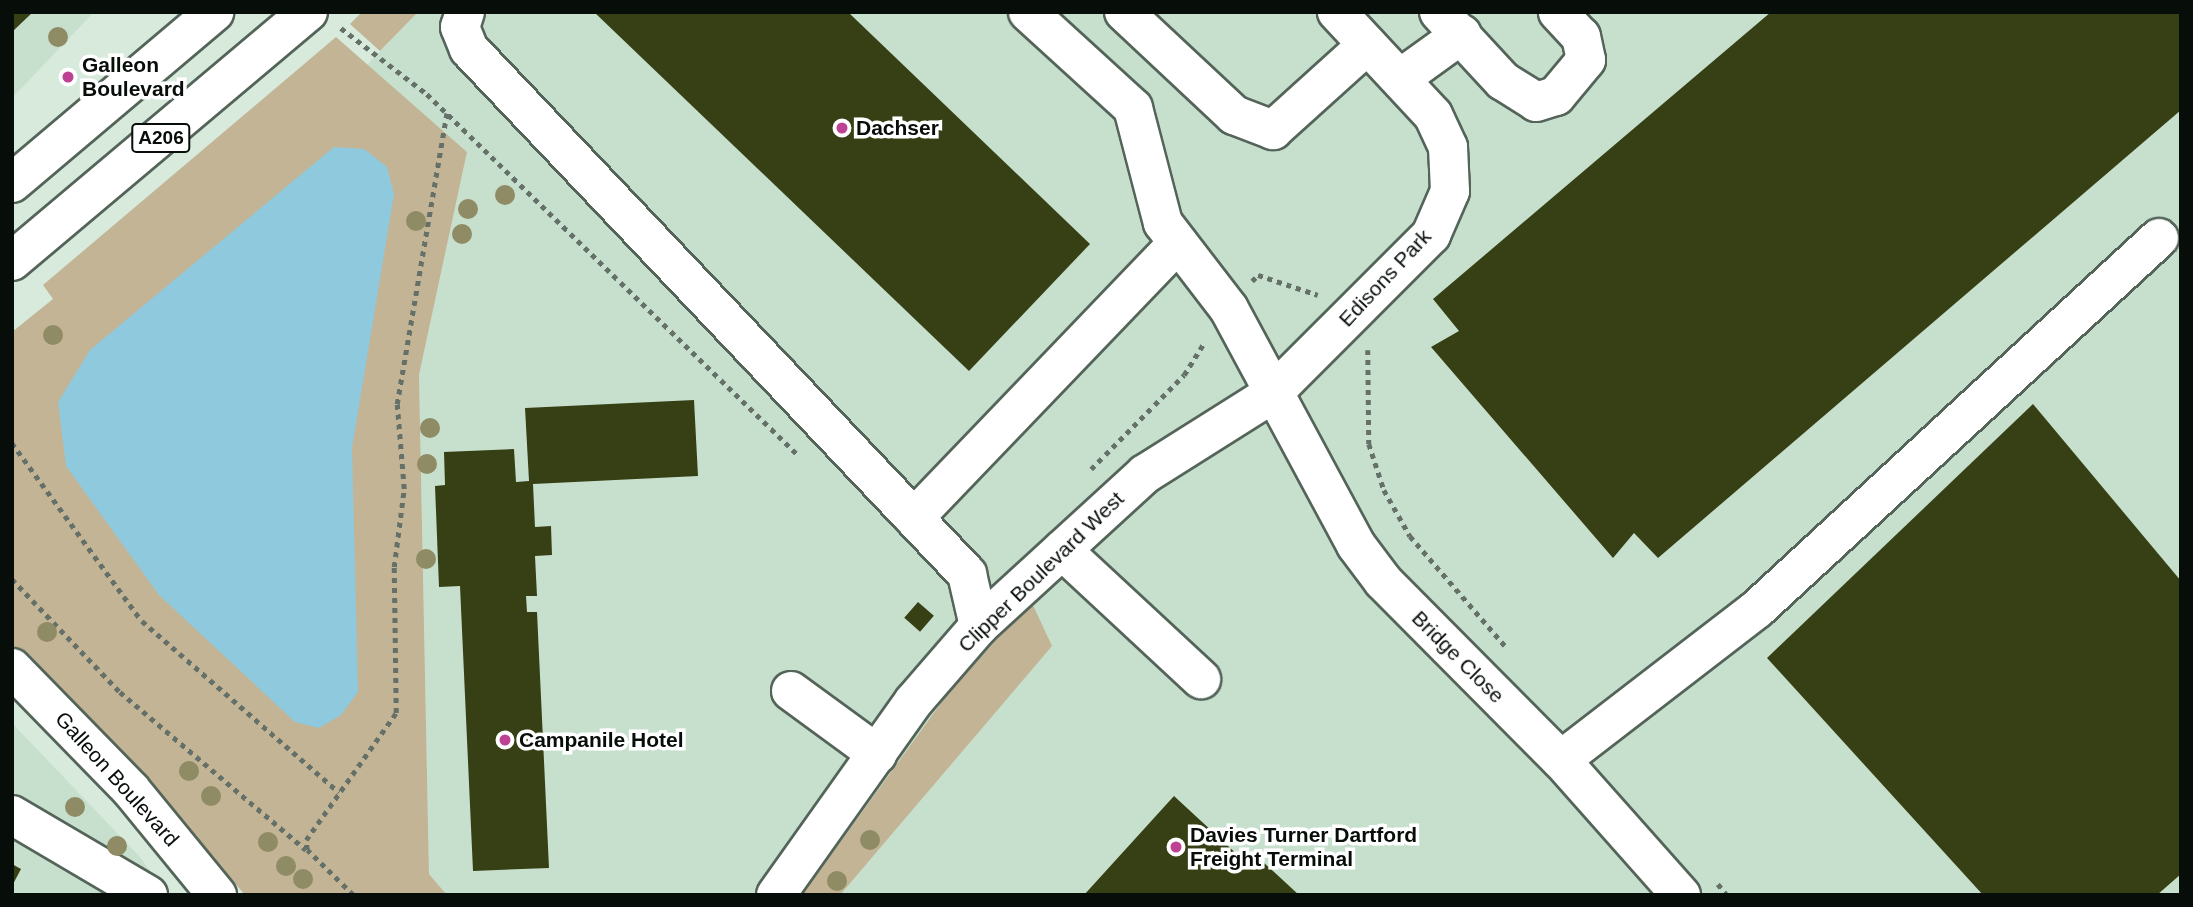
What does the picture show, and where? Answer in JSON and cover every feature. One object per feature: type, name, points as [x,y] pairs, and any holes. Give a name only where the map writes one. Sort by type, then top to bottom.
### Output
[{"type":"street","name":"A206","points":[[12,183],[214,12]]},
{"type":"street","points":[[465,12],[460,27],[469,50],[967,574],[979,626]]},
{"type":"street","name":"Bridge Close","points":[[1028,12],[1133,108],[1163,223],[1229,309],[1272,394],[1383,581],[1561,760],[1681,895]]},
{"type":"street","points":[[1124,12],[1234,116],[1273,130],[1367,45]]},
{"type":"street","name":"Edisons Park","points":[[1272,394],[1431,235],[1450,191],[1448,147],[1433,115],[1337,12]]},
{"type":"street","points":[[1401,78],[1451,23],[1503,81],[1536,102],[1556,96],[1586,60],[1581,37],[1558,12]]},
{"type":"street","name":"A206","points":[[12,261],[321,18]]},
{"type":"street","points":[[1561,760],[1757,609],[2159,238]]},
{"type":"street","points":[[914,518],[1178,243]]},
{"type":"street","name":"Clipper Boulevard West","points":[[776,895],[877,754],[979,626],[1144,474],[1272,394]]},
{"type":"street","points":[[1062,550],[1202,680]]},
{"type":"street","name":"Galleon Boulevard","points":[[12,668],[131,790],[216,895]]},
{"type":"street","points":[[791,691],[877,754]]},
{"type":"street","points":[[12,814],[148,895]]},
{"type":"path","points":[[321,18],[447,113],[804,459]]},
{"type":"path","points":[[307,850],[311,833],[396,713],[394,567],[404,489],[397,404],[447,113]]},
{"type":"path","points":[[12,443],[142,621],[339,792]]},
{"type":"path","points":[[12,579],[120,692],[307,850],[354,895]]},
{"type":"shaded area","points":[[12,12],[94,12],[12,98]]},
{"type":"shaded area","points":[[362,12],[418,12],[380,51],[350,24]]},
{"type":"shaded area","points":[[418,12],[2181,12],[2181,895],[447,895],[429,874],[419,375],[467,152],[366,66]]},
{"type":"shaded area","points":[[336,37],[467,152],[419,375],[429,874],[447,895],[245,895],[114,742],[12,644],[12,332],[53,299],[43,285]]},
{"type":"shaded area","points":[[1031,601],[1052,646],[840,895],[802,895],[949,692]]},
{"type":"shaded area","points":[[12,723],[139,856],[168,895],[12,895]]},
{"type":"water","points":[[334,147],[364,149],[387,167],[394,194],[352,448],[358,692],[341,715],[319,728],[295,722],[159,595],[66,466],[58,402],[90,350]]},
{"type":"building","points":[[12,12],[33,12],[12,32]]},
{"type":"building","name":"Dachser","points":[[594,12],[848,12],[1090,244],[969,371]]},
{"type":"building","points":[[1771,12],[2181,12],[2181,110],[1658,558],[1634,533],[1613,558],[1431,347],[1459,331],[1433,299]]},
{"type":"building","name":"Campanile Hotel","points":[[694,400],[698,476],[533,484],[535,527],[551,526],[552,555],[535,556],[537,596],[526,596],[527,612],[537,612],[549,868],[473,871],[460,586],[439,587],[435,486],[445,485],[444,452],[514,449],[516,482],[529,481],[525,408]]},
{"type":"building","points":[[2033,404],[2181,581],[2181,874],[2157,895],[1983,895],[1767,658]]},
{"type":"building","points":[[918,602],[934,616],[920,632],[904,618]]},
{"type":"building","name":"Davies Turner Dartford Freight Terminal","points":[[1174,796],[1254,870],[1262,861],[1299,895],[1084,895]]},
{"type":"building","points":[[12,864],[21,869],[12,886]]},
{"type":"place","name":"Galleon Boulevard","points":[[68,77]]},
{"type":"place","name":"Dachser","points":[[842,128]]},
{"type":"place","name":"Campanile Hotel","points":[[505,740]]},
{"type":"place","name":"Davies Turner Dartford Freight Terminal","points":[[1176,847]]}]
